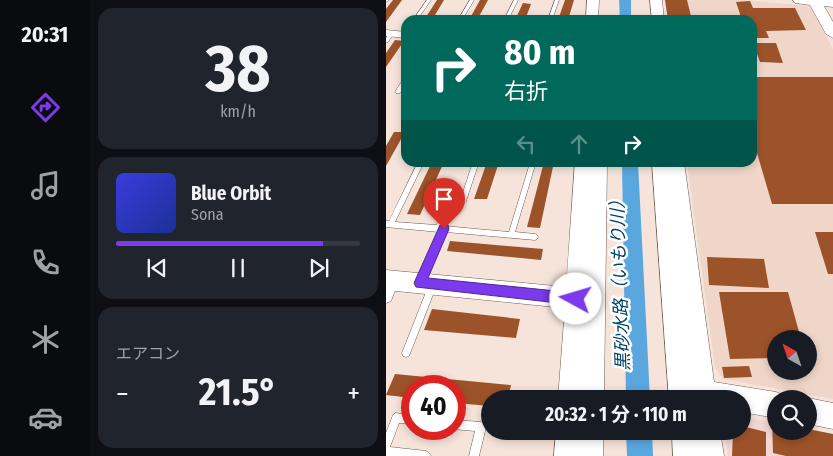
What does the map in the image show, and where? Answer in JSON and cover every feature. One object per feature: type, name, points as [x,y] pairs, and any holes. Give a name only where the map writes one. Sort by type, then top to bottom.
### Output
[{"type":"street","points":[[592,15],[593,0]]},
{"type":"street","points":[[602,0],[602,15]]},
{"type":"street","points":[[647,0],[648,15]]},
{"type":"street","points":[[656,0],[658,15]]},
{"type":"street","points":[[799,0],[833,3]]},
{"type":"street","points":[[814,1],[833,34]]},
{"type":"street","points":[[388,36],[401,34]]},
{"type":"street","points":[[584,167],[585,300],[590,390]]},
{"type":"street","points":[[572,390],[585,300],[598,167]]},
{"type":"street","points":[[662,167],[691,390]]},
{"type":"street","points":[[675,167],[692,390]]},
{"type":"street","points":[[388,286],[427,284],[585,300]]},
{"type":"street","points":[[751,401],[767,403]]},
{"type":"street","points":[[817,413],[833,416]]},
{"type":"street","points":[[568,456],[569,440]]},
{"type":"street","points":[[589,456],[590,440]]},
{"type":"street","points":[[686,440],[687,456]]},
{"type":"street","points":[[708,440],[710,456]]},
{"type":"lane","points":[[418,15],[429,0]]},
{"type":"lane","points":[[463,15],[472,0]]},
{"type":"lane","points":[[508,15],[516,0]]},
{"type":"lane","points":[[552,15],[557,0]]},
{"type":"lane","points":[[398,92],[401,87]]},
{"type":"lane","points":[[418,167],[388,224],[535,237]]},
{"type":"lane","points":[[406,353],[427,284],[441,228],[464,199],[474,167]]},
{"type":"lane","points":[[511,235],[531,167]]},
{"type":"lane","points":[[386,446],[396,418],[401,419]]},
{"type":"lane","points":[[466,426],[481,428],[474,456]]},
{"type":"lane","points":[[386,451],[426,456]]},
{"type":"shaded area","points":[[665,0],[744,0],[807,6],[811,8],[833,49],[833,399],[817,396],[817,390],[784,390],[723,379],[715,367],[688,167],[757,167],[757,15],[667,15]]},
{"type":"shaded area","points":[[751,419],[767,421],[767,440],[817,440],[817,431],[833,434],[833,456],[728,456],[726,440],[751,440]]},
{"type":"water","points":[[619,0],[631,0],[631,15],[620,15]]},
{"type":"water","points":[[622,167],[638,167],[650,390],[626,390]]},
{"type":"water","points":[[626,440],[652,440],[653,456],[627,456]]},
{"type":"building","points":[[393,0],[402,0],[386,22],[386,9]]},
{"type":"building","points":[[437,0],[444,0],[435,15],[427,15]]},
{"type":"building","points":[[480,0],[488,0],[480,15],[472,15]]},
{"type":"building","points":[[565,0],[574,0],[570,15],[560,15]]},
{"type":"building","points":[[665,0],[687,0],[691,15],[667,15]]},
{"type":"building","points":[[750,1],[753,8],[795,8],[806,30],[766,31],[769,38],[757,38],[757,15],[740,15],[736,2]]},
{"type":"building","points":[[523,3],[531,4],[527,15],[517,15]]},
{"type":"building","points":[[395,40],[401,41],[401,45],[386,67],[386,53]]},
{"type":"building","points":[[757,43],[776,43],[783,63],[760,62],[757,54]]},
{"type":"building","points":[[757,77],[833,77],[833,204],[772,204],[757,153]]},
{"type":"building","points":[[394,132],[401,132],[401,139],[386,166],[386,146]]},
{"type":"building","points":[[430,167],[442,167],[420,215],[407,214]]},
{"type":"building","points":[[485,167],[497,167],[487,199],[474,199]]},
{"type":"building","points":[[543,167],[553,167],[540,228],[527,227]]},
{"type":"building","points":[[815,232],[833,232],[833,274],[828,274]]},
{"type":"building","points":[[450,241],[543,249],[541,260],[447,251]]},
{"type":"building","points":[[707,257],[764,259],[769,288],[709,285]]},
{"type":"building","points":[[719,292],[788,292],[799,330],[767,330],[767,358],[730,359]]},
{"type":"building","points":[[432,309],[520,319],[516,338],[424,330]]},
{"type":"building","points":[[749,366],[752,377],[724,378],[722,367]]},
{"type":"building","points":[[395,374],[406,375],[401,375],[401,397],[386,395]]},
{"type":"building","points":[[466,381],[511,385],[510,390],[481,390],[481,405],[466,404]]},
{"type":"building","points":[[751,428],[766,432],[766,456],[732,456],[733,440],[751,440]]},
{"type":"building","points":[[817,431],[833,434],[833,456],[786,456],[773,453],[773,440],[817,440]]},
{"type":"route","points":[[444,229],[420,283],[576,299]]},
{"type":"water label","name":"黒砂水路（いもり川）","points":[[620,281]]}]
